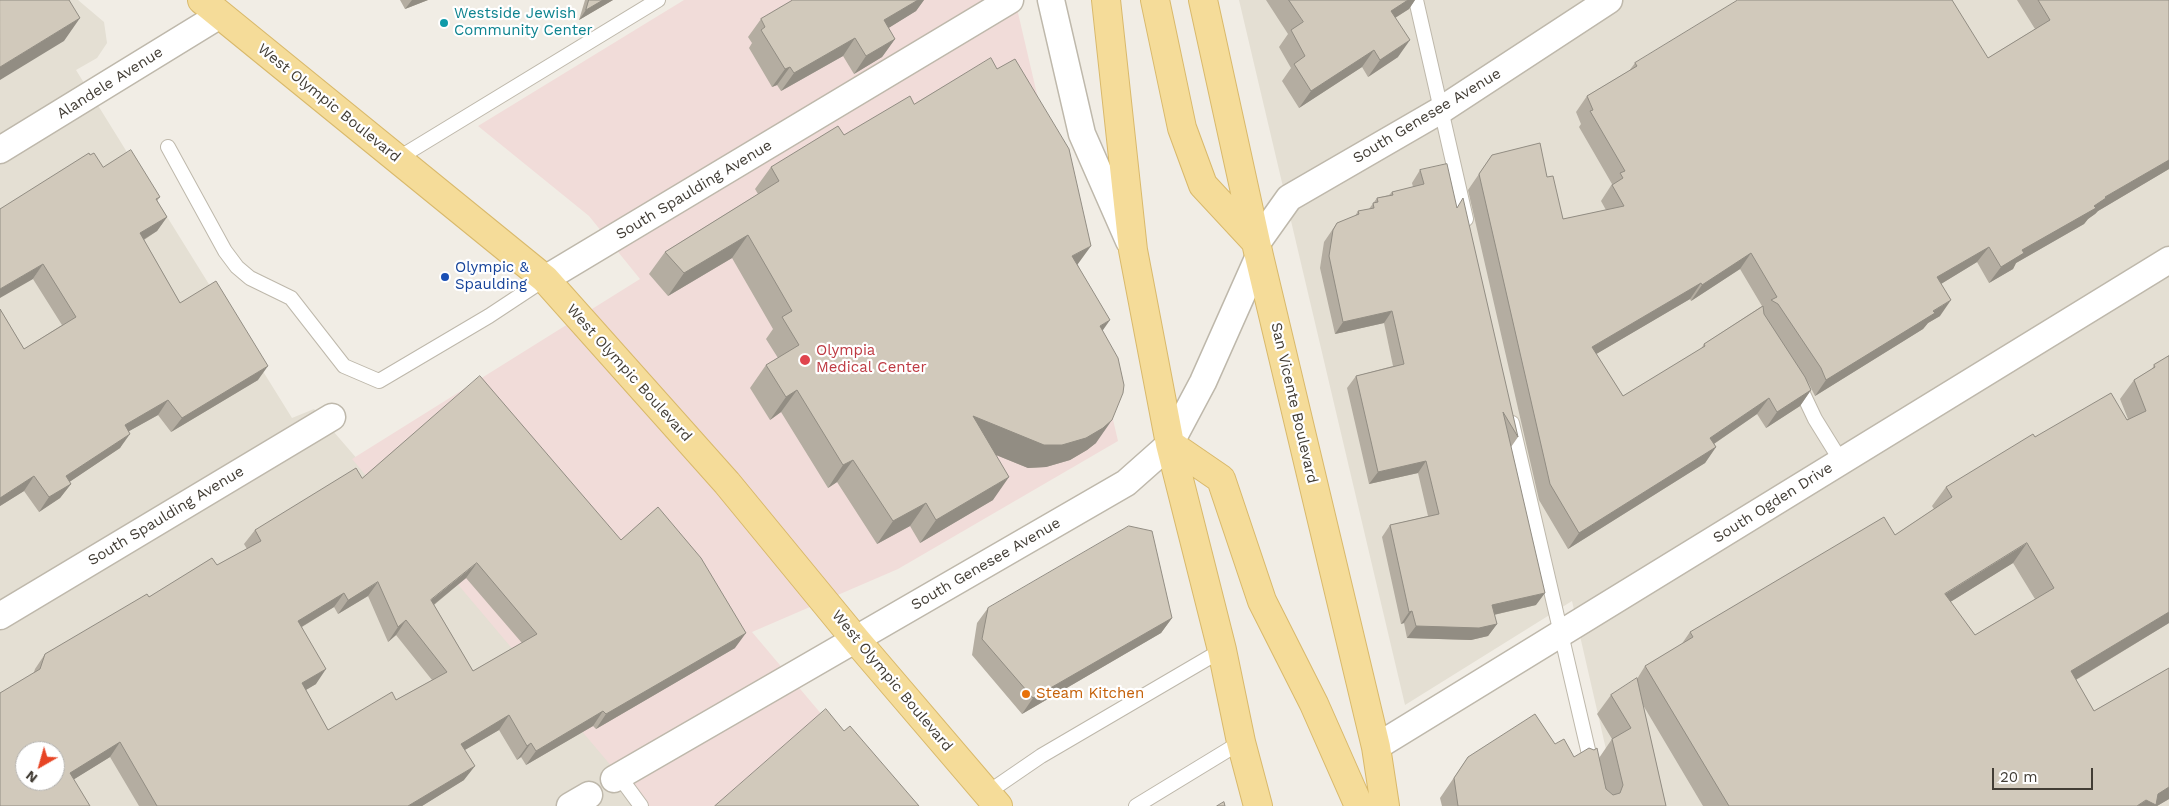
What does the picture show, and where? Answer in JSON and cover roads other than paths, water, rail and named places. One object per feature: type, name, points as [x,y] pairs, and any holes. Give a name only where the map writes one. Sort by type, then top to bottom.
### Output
[{"type":"main road","points":[[1106,0],[1133,250],[1170,444],[1222,650],[1241,742],[1258,806]]},
{"type":"main road","points":[[1155,0],[1182,128],[1203,185],[1258,249]]},
{"type":"main road","name":"San Vicente Boulevard","points":[[1203,0],[1258,249],[1376,747],[1385,806]]},
{"type":"main road","name":"West Olympic Boulevard","points":[[211,8],[545,279],[727,483],[856,640],[992,800]]},
{"type":"main road","points":[[1170,444],[1221,479],[1262,600],[1314,704],[1359,806]]},
{"type":"street","name":"South Spaulding Avenue","points":[[545,279],[1010,0]]},
{"type":"street","points":[[1052,0],[1082,134],[1133,250]]},
{"type":"street","name":"South Genesee Avenue","points":[[616,778],[1126,483],[1170,444],[1207,373],[1258,249],[1290,198],[1441,110],[1609,0]]},
{"type":"street","name":"Alandele Avenue","points":[[0,150],[211,8]]},
{"type":"street","name":"South Ogden Drive","points":[[1376,747],[2169,260]]},
{"type":"street","name":"South Spaulding Avenue","points":[[0,616],[332,417]]},
{"type":"lane","points":[[397,159],[658,0]]},
{"type":"lane","points":[[1416,0],[1468,232]]},
{"type":"lane","name":"South Spaulding Avenue","points":[[168,147],[225,251],[237,267],[250,278],[291,298],[344,366],[379,381],[489,316],[545,279]]},
{"type":"lane","points":[[1792,373],[1802,389],[1815,419],[1841,461]]},
{"type":"lane","points":[[1510,414],[1594,778]]},
{"type":"lane","points":[[992,800],[1041,756],[1222,650]]},
{"type":"lane","points":[[1136,806],[1241,742]]},
{"type":"lane","points":[[616,778],[641,806]]},
{"type":"place","name":"Westside Jewish Community Center","points":[[444,23]]},
{"type":"place","name":"Olympic & Spaulding","points":[[445,277]]},
{"type":"place","name":"Olympia Medical Center","points":[[805,360]]},
{"type":"place","name":"Steam Kitchen","points":[[1026,694]]}]
